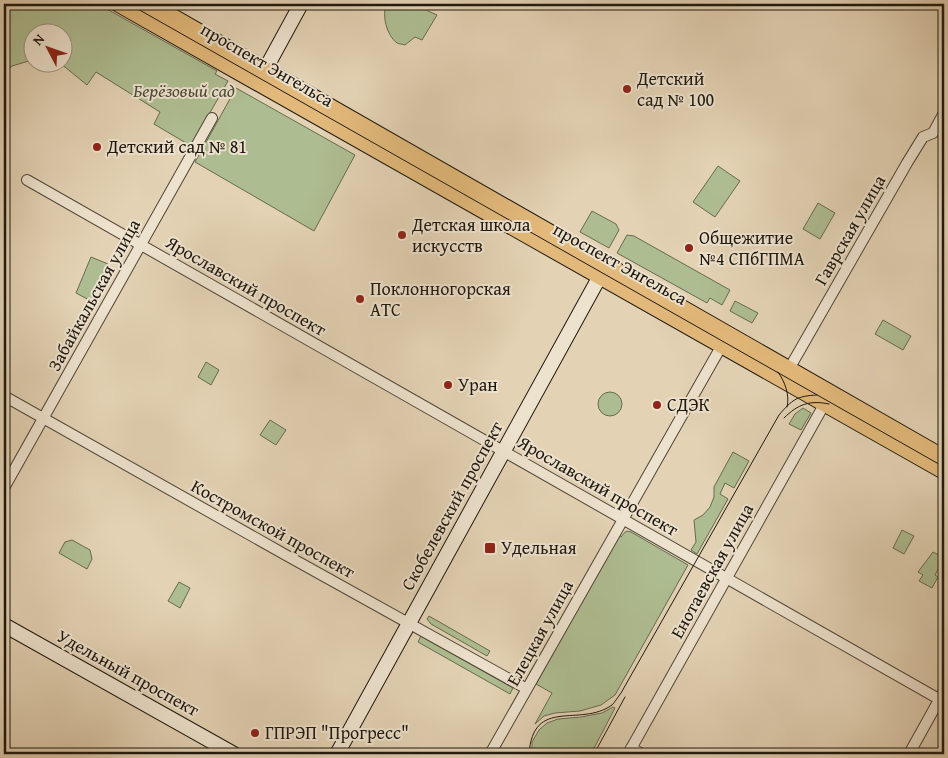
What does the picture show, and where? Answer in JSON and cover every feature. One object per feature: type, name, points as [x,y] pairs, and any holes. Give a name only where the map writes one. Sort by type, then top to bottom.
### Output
[{"type":"main road","name":"проспект Энгельса","points":[[119,4],[262,76],[603,270],[789,369],[944,458]]},
{"type":"main road","name":"проспект Энгельса","points":[[150,4],[262,76]]},
{"type":"main road","name":"проспект Энгельса","points":[[603,270],[722,345],[944,471]]},
{"type":"street","points":[[262,76],[302,4]]},
{"type":"street","name":"Гаврская улица","points":[[789,369],[907,163],[923,137],[932,133],[944,113]]},
{"type":"street","name":"Забайкальская улица","points":[[4,488],[212,118]]},
{"type":"street","name":"Ярославский проспект","points":[[26,180],[727,578],[943,698]]},
{"type":"street","name":"Скобелевский проспект","points":[[337,754],[603,270]]},
{"type":"street","name":"Елецкая улица","points":[[490,754],[722,345]]},
{"type":"street","name":"Костромской проспект","points":[[4,396],[527,689]]},
{"type":"street","name":"Енотаевская улица","points":[[629,751],[825,403]]},
{"type":"street","name":"Удельный проспект","points":[[4,625],[234,754]]},
{"type":"street","points":[[909,754],[943,698]]},
{"type":"street","points":[[629,751],[642,754]]},
{"type":"green space","name":"Берёзовый сад","points":[[4,4],[98,4],[217,71],[215,74],[228,81],[191,146],[154,124],[160,112],[96,72],[87,85],[71,72],[72,22],[22,22],[22,63],[12,66],[4,73]]},
{"type":"green space","points":[[387,4],[426,4],[428,11],[437,15],[422,40],[415,37],[405,45],[397,43],[390,35],[385,19]]},
{"type":"green space","points":[[236,88],[355,155],[314,231],[195,162]]},
{"type":"green space","points":[[718,166],[740,181],[715,217],[693,202]]},
{"type":"green space","points":[[818,203],[835,213],[820,239],[803,229]]},
{"type":"green space","points":[[592,211],[616,224],[619,230],[609,248],[580,232]]},
{"type":"green space","points":[[627,235],[634,236],[730,290],[722,305],[710,298],[707,303],[617,253]]},
{"type":"green space","points":[[91,257],[108,264],[91,301],[76,293]]},
{"type":"green space","points":[[735,301],[758,313],[752,323],[730,311]]},
{"type":"green space","points":[[883,320],[911,336],[903,350],[875,334]]},
{"type":"green space","points":[[206,362],[219,370],[211,385],[198,377]]},
{"type":"green space","points":[[610,392],[619,395],[622,404],[619,413],[610,416],[601,413],[598,404],[601,395]]},
{"type":"green space","points":[[803,408],[811,413],[801,430],[789,424],[795,414]]},
{"type":"green space","points":[[270,420],[286,430],[276,445],[260,435]]},
{"type":"green space","points":[[733,452],[749,461],[734,488],[725,483],[720,494],[728,499],[697,554],[691,550],[696,542],[694,520],[703,515],[710,507],[714,497],[714,487]]},
{"type":"green space","points":[[902,530],[914,536],[904,554],[893,548]]},
{"type":"green space","points":[[627,531],[688,565],[615,695],[601,705],[580,711],[544,716],[535,724],[552,693],[536,684],[619,536],[621,537]]},
{"type":"green space","points":[[72,540],[90,550],[92,559],[87,569],[59,553],[65,542]]},
{"type":"green space","points":[[933,552],[943,557],[943,560],[935,575],[938,577],[932,588],[919,581],[923,575],[918,572]]},
{"type":"green space","points":[[179,582],[190,588],[180,608],[168,601]]},
{"type":"green space","points":[[429,616],[490,651],[487,656],[431,624],[427,619]]},
{"type":"green space","points":[[421,636],[513,688],[510,694],[418,642]]},
{"type":"green space","points":[[613,707],[615,708],[591,754],[532,754],[532,742],[539,730],[547,723],[558,719],[602,713]]},
{"type":"tram line","points":[[129,4],[944,467]]},
{"type":"tram line","points":[[778,372],[786,389],[787,407]]},
{"type":"tram line","points":[[529,754],[532,736],[539,725],[549,719],[586,714],[612,705],[621,693],[779,415],[795,400],[804,396],[817,395]]},
{"type":"tram line","points":[[784,418],[794,409],[805,404],[829,404]]},
{"type":"tram line","points":[[594,754],[625,697]]},
{"type":"railway","points":[[4,748],[16,754]]},
{"type":"place","name":"Детский сад № 100","points":[[627,89]]},
{"type":"place","name":"Детский сад № 81","points":[[97,147]]},
{"type":"place","name":"Детская школа искусств","points":[[402,235]]},
{"type":"place","name":"Общежитие №4 СПбГПМА","points":[[689,248]]},
{"type":"place","name":"Поклонногорская АТС","points":[[360,299]]},
{"type":"place","name":"Уран","points":[[448,385]]},
{"type":"place","name":"СДЭК","points":[[657,405]]},
{"type":"place","name":"Удельная","points":[[490,548]]},
{"type":"place","name":"ГПРЭП \"Прогресс\"","points":[[255,733]]}]
